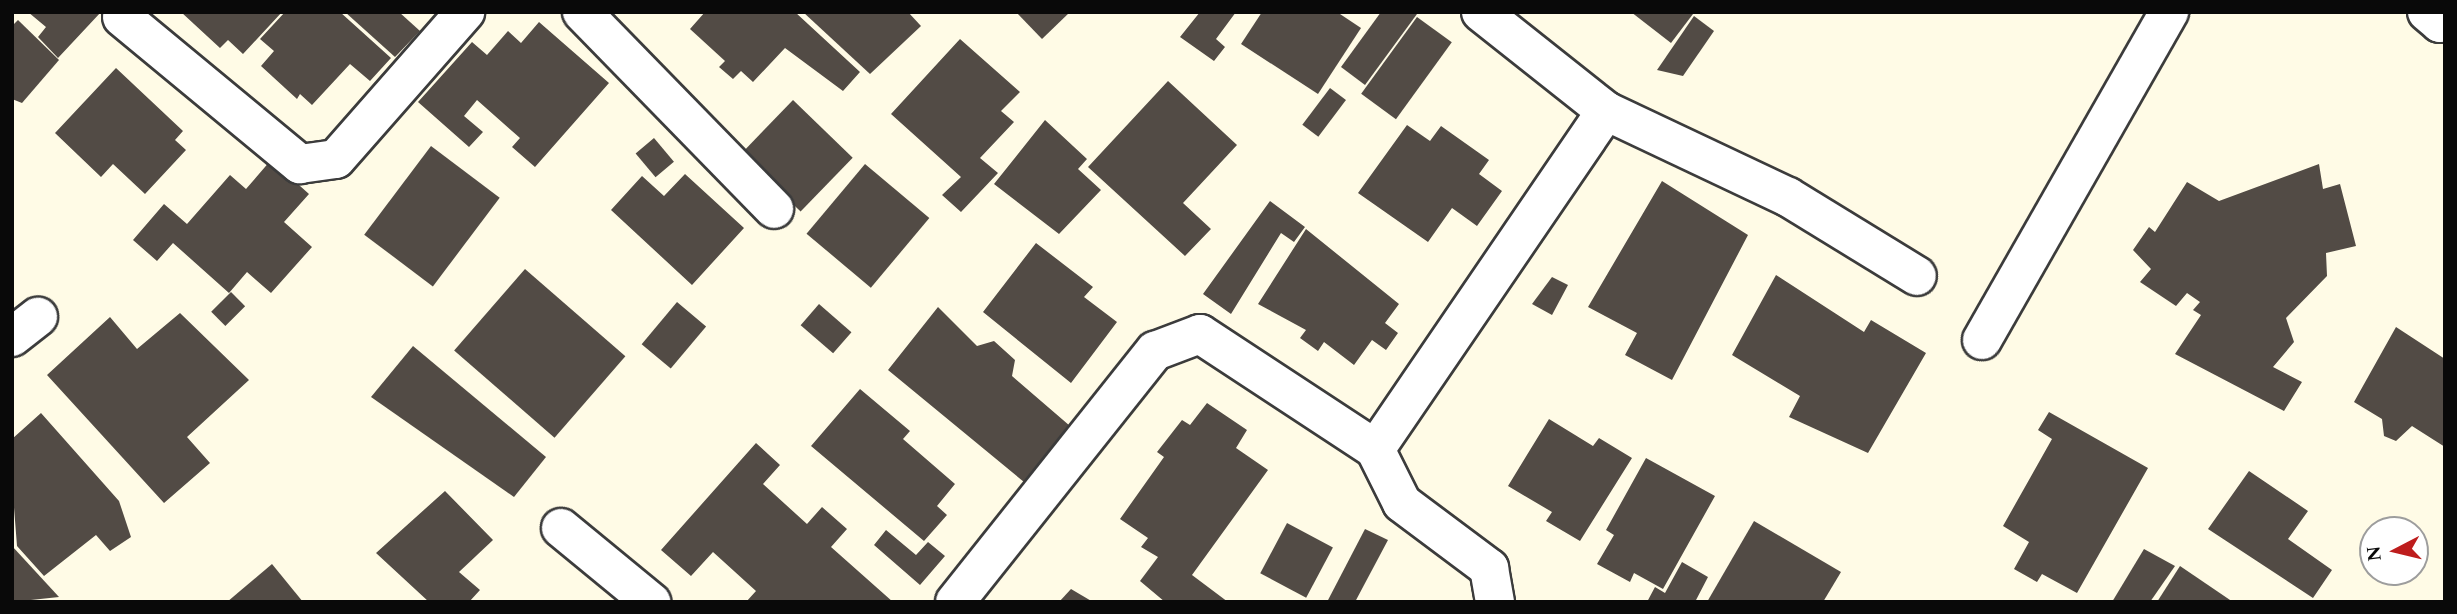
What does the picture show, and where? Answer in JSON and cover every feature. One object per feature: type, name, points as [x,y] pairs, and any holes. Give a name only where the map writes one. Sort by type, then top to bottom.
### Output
[{"type":"street","points":[[122,17],[300,164],[336,159],[465,12]]},
{"type":"street","points":[[582,12],[774,209]]},
{"type":"street","points":[[1481,12],[1606,111],[1788,197],[1917,276]]},
{"type":"street","points":[[1982,340],[2169,12]]},
{"type":"street","points":[[2427,12],[2440,23],[2445,18]]},
{"type":"street","points":[[1376,449],[1606,111]]},
{"type":"street","points":[[955,602],[1155,351],[1200,334],[1376,449],[1402,503],[1489,568],[1495,602]]},
{"type":"street","points":[[561,528],[651,602]]},
{"type":"building","points":[[28,12],[101,12],[58,58],[38,37],[46,27]]},
{"type":"building","points":[[181,12],[282,12],[243,54],[228,40],[220,48]]},
{"type":"building","points":[[285,12],[340,12],[391,58],[370,81],[350,64],[312,105],[300,94],[297,99],[261,66],[274,51],[260,39]]},
{"type":"building","points":[[345,12],[399,12],[420,31],[395,57]]},
{"type":"building","points":[[705,12],[795,12],[860,72],[843,91],[785,48],[753,82],[741,71],[733,79],[719,67],[725,61],[690,29]]},
{"type":"building","points":[[803,12],[908,12],[921,26],[870,74]]},
{"type":"building","points":[[1016,12],[1070,12],[1042,39]]},
{"type":"building","points":[[1200,12],[1236,12],[1216,39],[1225,47],[1214,61],[1180,37]]},
{"type":"building","points":[[1262,12],[1337,12],[1361,28],[1318,94],[1241,44]]},
{"type":"building","points":[[1381,12],[1417,14],[1365,85],[1341,67]]},
{"type":"building","points":[[1631,12],[1690,12],[1693,14],[1671,43]]},
{"type":"building","points":[[1694,16],[1714,31],[1683,76],[1657,70]]},
{"type":"building","points":[[1417,17],[1452,42],[1396,119],[1361,94]]},
{"type":"building","points":[[18,20],[59,60],[22,103],[12,99],[12,26]]},
{"type":"building","points":[[539,22],[609,83],[535,167],[512,147],[520,138],[477,100],[464,116],[483,132],[469,147],[418,102],[472,42],[487,55],[508,31],[521,43]]},
{"type":"building","points":[[960,39],[1020,92],[1001,111],[1014,122],[980,158],[998,173],[961,212],[942,195],[961,177],[891,114]]},
{"type":"building","points":[[116,68],[183,131],[175,140],[186,150],[145,194],[113,164],[101,177],[55,133]]},
{"type":"building","points":[[1168,81],[1237,145],[1183,203],[1211,229],[1185,256],[1088,167]]},
{"type":"building","points":[[1330,88],[1346,100],[1318,137],[1302,125]]},
{"type":"building","points":[[793,100],[853,158],[801,212],[741,154]]},
{"type":"building","points":[[1045,120],[1087,159],[1078,169],[1101,190],[1059,234],[994,184]]},
{"type":"building","points":[[1407,125],[1430,141],[1441,126],[1489,160],[1479,174],[1502,191],[1477,226],[1452,208],[1428,242],[1358,193]]},
{"type":"building","points":[[654,138],[674,162],[656,177],[636,153]]},
{"type":"building","points":[[431,146],[500,198],[433,286],[364,235]]},
{"type":"building","points":[[271,160],[309,194],[284,222],[312,247],[271,293],[247,272],[229,293],[173,243],[157,261],[133,240],[164,204],[187,224],[230,175],[246,189]]},
{"type":"building","points":[[865,164],[929,218],[871,288],[807,234]]},
{"type":"building","points":[[2319,164],[2323,189],[2340,184],[2356,246],[2326,253],[2327,276],[2286,318],[2294,342],[2273,367],[2302,382],[2284,411],[2175,354],[2201,315],[2193,310],[2200,302],[2187,293],[2176,306],[2140,282],[2151,269],[2133,250],[2149,227],[2155,232],[2187,182],[2219,201]]},
{"type":"building","points":[[685,174],[744,228],[692,285],[611,210],[642,176],[664,196]]},
{"type":"building","points":[[1662,181],[1748,235],[1672,380],[1625,355],[1637,333],[1588,307]]},
{"type":"building","points":[[1270,201],[1305,227],[1294,242],[1281,233],[1231,314],[1203,294]]},
{"type":"building","points":[[1306,229],[1399,304],[1385,323],[1398,333],[1386,350],[1372,340],[1354,365],[1324,342],[1318,351],[1300,338],[1306,330],[1258,304]]},
{"type":"building","points":[[1036,243],[1093,287],[1084,297],[1117,322],[1071,383],[983,312]]},
{"type":"building","points":[[525,269],[625,356],[555,438],[454,351]]},
{"type":"building","points":[[1776,275],[1864,332],[1871,320],[1926,353],[1868,453],[1789,417],[1800,396],[1732,355]]},
{"type":"building","points":[[1552,277],[1568,285],[1552,315],[1532,304]]},
{"type":"building","points":[[231,292],[245,306],[225,326],[211,312]]},
{"type":"building","points":[[677,302],[706,326],[671,369],[642,344]]},
{"type":"building","points":[[819,304],[851,332],[833,353],[801,325]]},
{"type":"building","points":[[938,307],[977,346],[994,341],[1015,360],[1012,376],[1070,426],[1024,482],[888,370]]},
{"type":"building","points":[[180,313],[249,380],[187,437],[210,463],[164,503],[47,375],[110,317],[137,349]]},
{"type":"building","points":[[2396,327],[2445,359],[2445,447],[2412,426],[2396,441],[2384,436],[2382,419],[2354,402]]},
{"type":"building","points":[[413,346],[546,457],[514,497],[371,397]]},
{"type":"building","points":[[860,389],[910,431],[903,439],[955,484],[937,506],[947,515],[924,541],[811,446]]},
{"type":"building","points":[[1207,403],[1247,430],[1236,448],[1268,470],[1192,575],[1228,602],[1165,602],[1140,581],[1158,557],[1141,547],[1148,538],[1120,519],[1164,457],[1157,452],[1182,420],[1190,425]]},
{"type":"building","points":[[2049,412],[2148,468],[2077,593],[2042,574],[2037,582],[2014,569],[2029,542],[2003,526],[2052,439],[2038,430]]},
{"type":"building","points":[[41,413],[119,501],[131,537],[110,551],[96,535],[44,576],[17,546],[12,482],[12,439]]},
{"type":"building","points":[[1549,419],[1593,446],[1599,438],[1632,458],[1580,541],[1546,521],[1552,512],[1508,486]]},
{"type":"building","points":[[756,443],[780,465],[763,484],[807,524],[822,507],[847,529],[831,547],[893,602],[746,602],[756,591],[713,552],[691,576],[661,550]]},
{"type":"building","points":[[1646,458],[1715,496],[1663,589],[1634,573],[1630,582],[1597,564],[1614,535],[1606,530]]},
{"type":"building","points":[[2249,471],[2308,511],[2288,539],[2332,570],[2313,598],[2208,529]]},
{"type":"building","points":[[445,491],[493,540],[459,572],[480,590],[469,602],[429,602],[376,553]]},
{"type":"building","points":[[1754,521],[1841,572],[1823,602],[1707,602]]},
{"type":"building","points":[[1287,523],[1333,547],[1306,598],[1260,573]]},
{"type":"building","points":[[1365,529],[1388,540],[1355,602],[1327,602]]},
{"type":"building","points":[[886,530],[916,555],[928,542],[945,556],[920,585],[874,545]]},
{"type":"building","points":[[12,546],[59,597],[12,602]]},
{"type":"building","points":[[2144,549],[2175,566],[2150,602],[2112,602]]},
{"type":"building","points":[[1682,562],[1708,577],[1695,602],[1647,602],[1655,587],[1665,593]]},
{"type":"building","points":[[272,564],[303,602],[227,602]]},
{"type":"building","points":[[2180,566],[2233,602],[2157,602]]},
{"type":"building","points":[[1071,589],[1093,602],[1059,602]]}]
